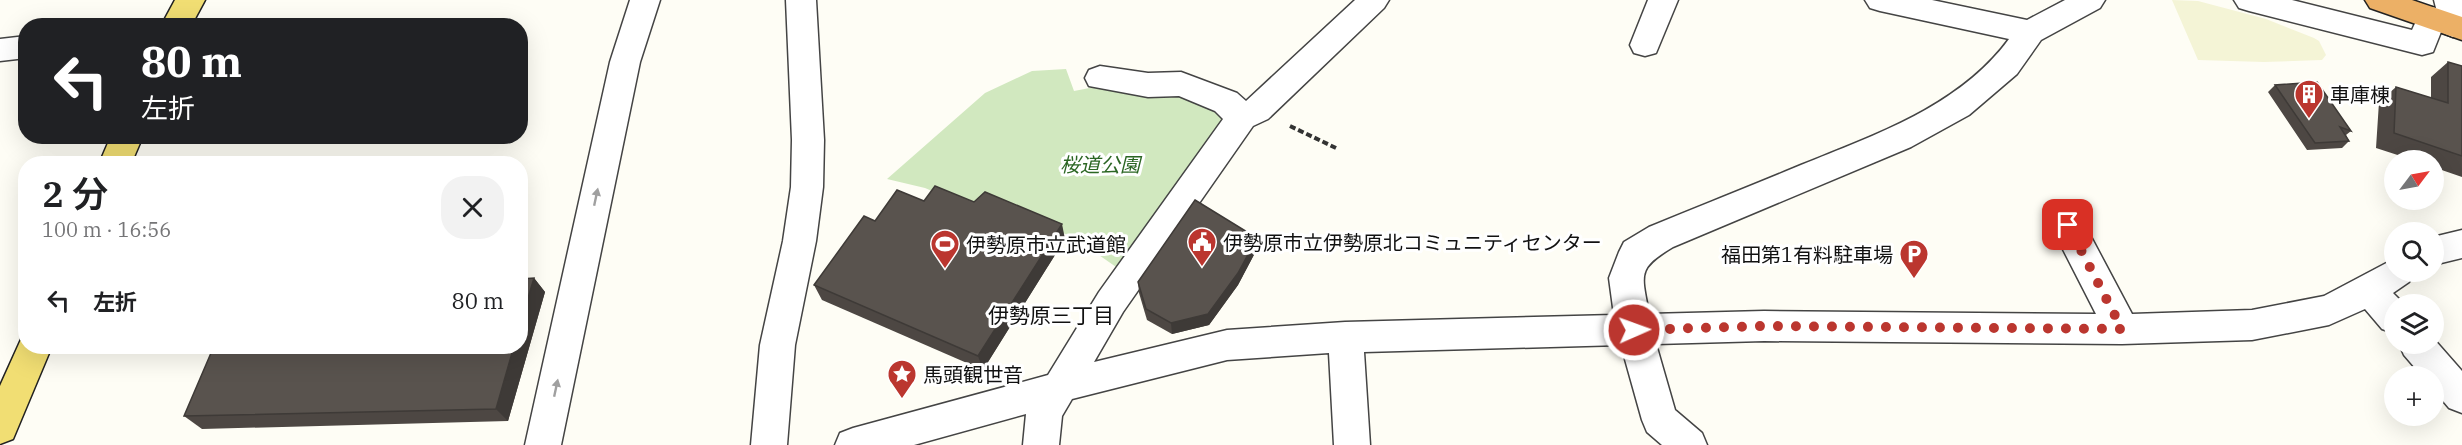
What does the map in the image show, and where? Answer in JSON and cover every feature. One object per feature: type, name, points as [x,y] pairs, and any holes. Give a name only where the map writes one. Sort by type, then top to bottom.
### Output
[{"type":"highway","points":[[2380,0],[2450,12]]},
{"type":"main road","points":[[180,18],[190,0]]},
{"type":"main road","points":[[0,427],[32,354]]},
{"type":"street","points":[[543,445],[625,62],[645,0]]},
{"type":"street","points":[[769,445],[780,333],[794,273],[807,189],[809,144],[802,55],[801,0]]},
{"type":"street","points":[[1041,445],[1044,413],[1111,302],[1249,114],[1374,0]]},
{"type":"street","points":[[1645,45],[1663,0]]},
{"type":"street","points":[[1880,0],[2030,32]]},
{"type":"street","points":[[1689,445],[1660,420],[1634,330],[1626,278],[1636,252],[1661,237],[1900,138],[1958,106],[2006,66],[2030,32],[2090,0]]},
{"type":"street","points":[[2249,0],[2422,44],[2450,12]]},
{"type":"street","points":[[0,50],[18,48]]},
{"type":"street","points":[[1100,78],[1148,85],[1181,84],[1249,114]]},
{"type":"street","points":[[2068,225],[2122,329]]},
{"type":"street","points":[[2444,248],[2462,244]]},
{"type":"street","points":[[853,445],[1034,396],[1063,385],[1227,345],[1345,337],[1764,326],[2122,329],[2252,325],[2329,310],[2384,281]]},
{"type":"street","points":[[1345,337],[1352,445]]},
{"type":"street","points":[[2425,354],[2462,397]]},
{"type":"path","points":[[1249,114],[1338,149]]},
{"type":"green space","points":[[2172,0],[2198,1],[2266,19],[2319,41],[2326,55],[2322,60],[2264,62],[2198,60]]},
{"type":"green space","name":"桜道公園","points":[[1066,69],[1074,91],[1100,86],[1207,101],[1228,123],[1119,269],[1073,237],[985,203],[979,211],[925,188],[887,179],[985,93],[1032,71]]},
{"type":"building","points":[[2448,62],[2462,66],[2462,156],[2394,133],[2396,87],[2448,103]]},
{"type":"building","name":"車庫棟","points":[[2317,82],[2351,131],[2340,127],[2349,141],[2315,143],[2275,85]]},
{"type":"building","name":"伊勢原市立武道館","points":[[935,186],[974,202],[985,192],[1062,224],[978,356],[814,285],[864,216],[875,221],[897,190],[924,201]]},
{"type":"building","name":"伊勢原市立伊勢原北コミュニティセンター","points":[[1195,200],[1257,238],[1238,273],[1208,314],[1171,323],[1146,309],[1138,282]]},
{"type":"building","points":[[528,278],[534,278],[528,298]]},
{"type":"building","points":[[211,354],[512,354],[496,409],[184,416]]},
{"type":"place","name":"車庫棟","points":[[2309,120]]},
{"type":"place","name":"伊勢原市立伊勢原北コミュニティセンター","points":[[1202,268]]},
{"type":"place","name":"伊勢原市立武道館","points":[[945,270]]},
{"type":"place","name":"福田第1有料駐車場","points":[[1914,280]]},
{"type":"place","name":"馬頭観世音","points":[[902,400]]},
{"type":"district","name":"伊勢原三丁目","points":[[1051,315]]},
{"type":"route","points":[[1634,330],[1764,326],[2122,329],[2068,225]]}]
